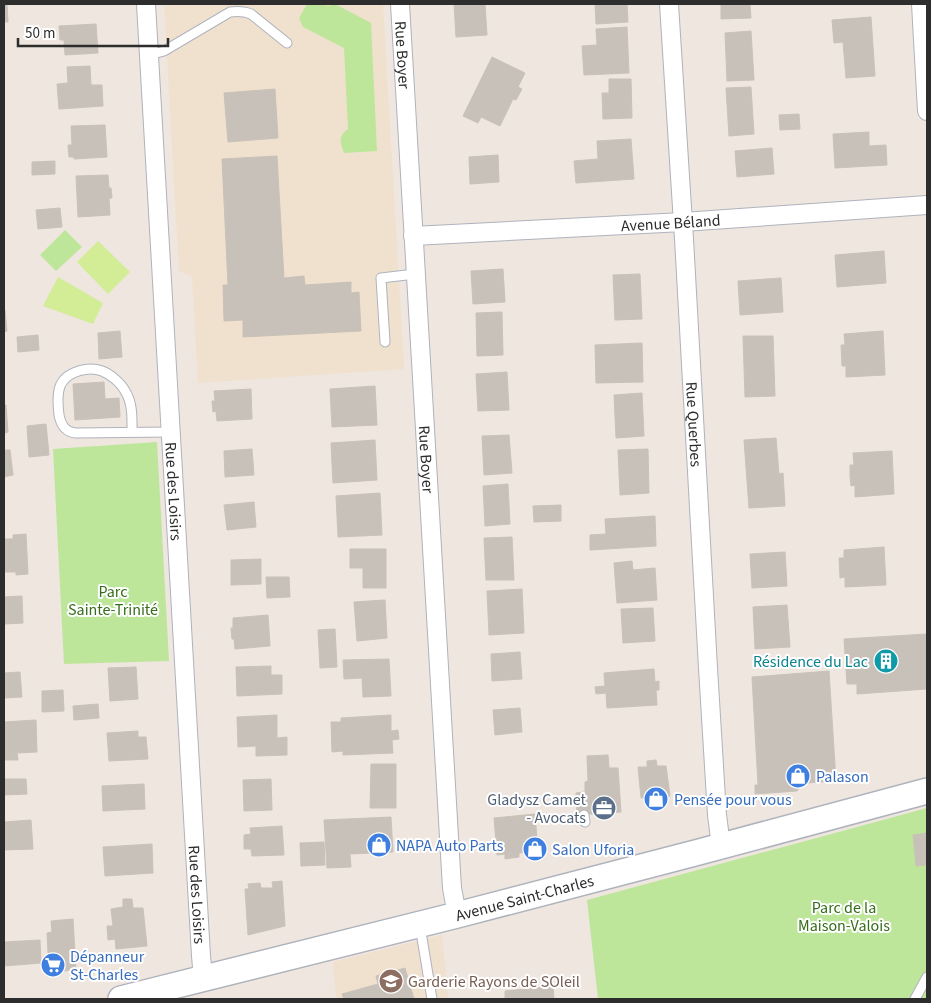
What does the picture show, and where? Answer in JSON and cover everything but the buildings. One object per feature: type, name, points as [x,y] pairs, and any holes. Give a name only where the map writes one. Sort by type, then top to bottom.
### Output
[{"type":"main road","name":"Avenue Saint-Charles","points":[[121,999],[419,925],[927,791]]},
{"type":"street","name":"Rue des Loisirs","points":[[146,4],[203,978]]},
{"type":"street","name":"Rue Boyer","points":[[400,4],[453,892],[457,915]]},
{"type":"street","name":"Rue Querbes","points":[[669,4],[708,668],[721,846]]},
{"type":"street","points":[[921,4],[927,111]]},
{"type":"street","name":"Avenue Béland","points":[[413,236],[683,222],[927,205]]},
{"type":"lane","points":[[149,55],[164,51],[230,12],[237,11],[251,14],[288,43]]},
{"type":"lane","points":[[385,342],[381,278],[415,274]]},
{"type":"lane","points":[[132,432],[130,400],[120,384],[106,372],[92,369],[81,371],[72,373],[64,380],[58,395],[59,413],[61,423],[71,433],[171,432]]},
{"type":"lane","points":[[419,925],[432,999]]},
{"type":"lane","points":[[915,999],[927,977]]},
{"type":"shaded area","points":[[164,4],[383,4],[404,369],[198,383],[192,277],[179,271]]},
{"type":"shaded area","name":"Garderie Rayons de SOleil","points":[[442,935],[448,999],[336,999],[333,962]]},
{"type":"green space","points":[[307,4],[328,6],[335,4],[371,23],[377,151],[344,153],[341,137],[348,129],[344,48],[303,27],[299,18]]},
{"type":"green space","points":[[65,230],[82,247],[56,271],[40,255]]},
{"type":"green space","points":[[98,241],[130,272],[108,294],[77,262]]},
{"type":"green space","points":[[58,277],[103,303],[93,324],[43,306]]},
{"type":"green space","name":"Parc Sainte-Trinité","points":[[157,442],[169,661],[64,664],[53,449]]},
{"type":"green space","name":"Parc de la Maison-Valois","points":[[927,808],[927,999],[598,999],[587,900]]},
{"type":"place","name":"Résidence du Lac","points":[[886,661]]},
{"type":"place","name":"Palason","points":[[798,776]]},
{"type":"place","name":"Pensée pour vous","points":[[656,799]]},
{"type":"place","name":"Gladysz Camet - Avocats","points":[[604,808]]},
{"type":"place","name":"NAPA Auto Parts","points":[[379,845]]},
{"type":"place","name":"Salon Uforia","points":[[535,849]]},
{"type":"place","name":"Dépanneur St-Charles","points":[[53,965]]},
{"type":"place","name":"Garderie Rayons de SOleil","points":[[391,981]]}]
